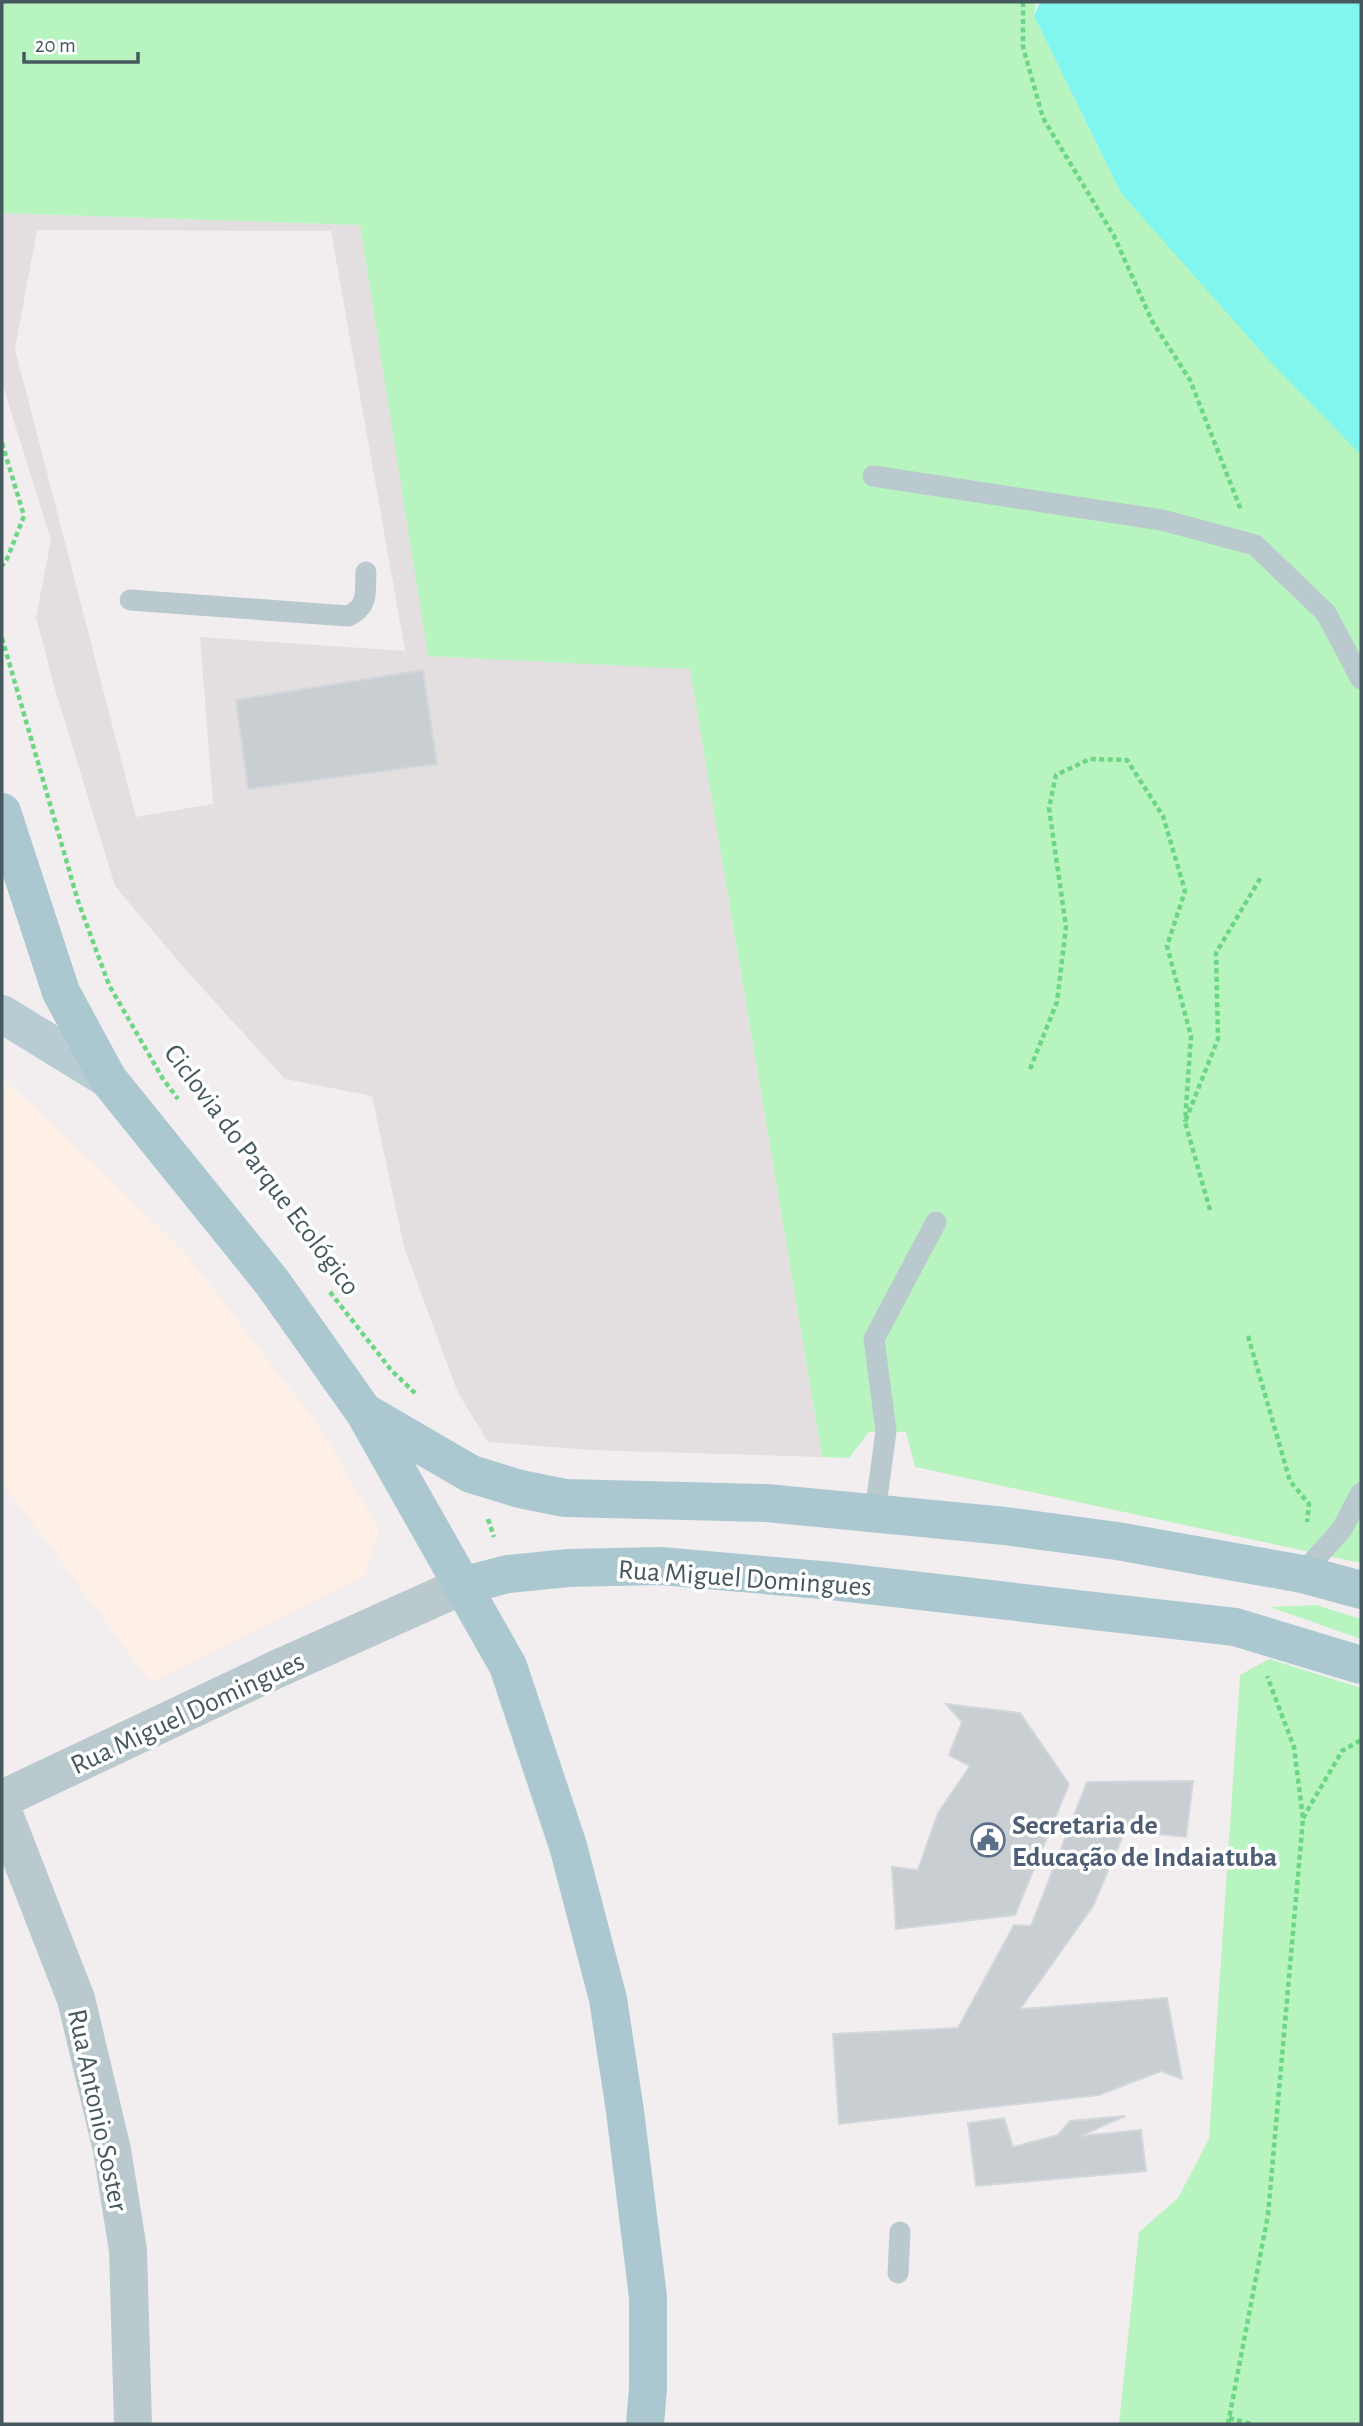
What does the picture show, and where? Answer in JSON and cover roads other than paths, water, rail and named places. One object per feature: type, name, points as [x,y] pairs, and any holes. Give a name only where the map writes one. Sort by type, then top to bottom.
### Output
[{"type":"main road","points":[[2,812],[61,992],[108,1079],[272,1282],[364,1412],[508,1666],[568,1846],[608,1999],[629,2138],[648,2297],[648,2388],[645,2424]]},
{"type":"main road","points":[[364,1412],[471,1474],[520,1489],[565,1498],[766,1503],[1005,1526],[1117,1541],[1302,1574],[1361,1590]]},
{"type":"main road","name":"Rua Miguel Domingues","points":[[462,1586],[508,1574],[568,1568],[662,1566],[832,1581],[1234,1627],[1361,1665]]},
{"type":"street","points":[[2,1014],[108,1079]]},
{"type":"street","name":"Rua Miguel Domingues","points":[[2,1799],[277,1669],[462,1586]]},
{"type":"street","name":"Rua Antonio Soster","points":[[2,1809],[76,1999],[112,2150],[128,2250],[133,2424]]},
{"type":"lane","points":[[873,476],[1162,520],[1255,545],[1326,613],[1361,679]]},
{"type":"lane","points":[[130,600],[348,616],[359,611],[365,600],[366,572]]},
{"type":"lane","points":[[875,1513],[886,1431],[874,1339],[936,1222]]},
{"type":"lane","points":[[1302,1574],[1342,1529],[1361,1493]]},
{"type":"lane","points":[[898,2273],[900,2232]]},
{"type":"water","points":[[1040,2],[1361,2],[1361,455],[1266,357],[1121,193],[1034,16]]},
{"type":"place","name":"Secretaria de Educação de Indaiatuba","points":[[988,1840]]}]
